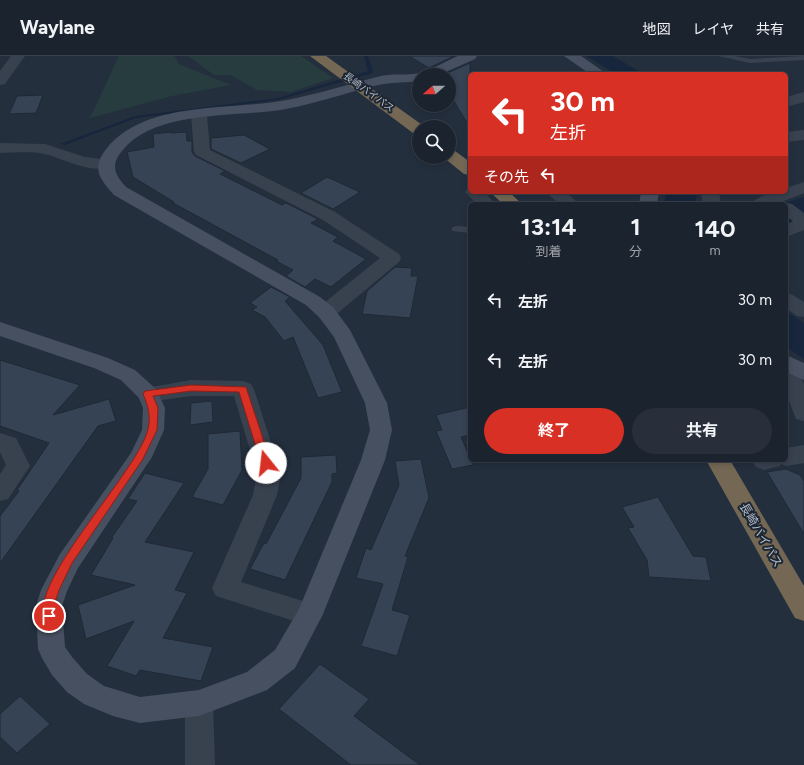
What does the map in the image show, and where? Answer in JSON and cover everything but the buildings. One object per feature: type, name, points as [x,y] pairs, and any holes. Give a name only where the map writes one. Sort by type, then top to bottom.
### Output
[{"type":"highway","name":"長崎バイパス","points":[[317,56],[346,71]]},
{"type":"highway","name":"長崎バイパス","points":[[329,56],[346,71],[417,120]]},
{"type":"highway","name":"長崎バイパス","points":[[389,102],[412,123]]},
{"type":"highway","points":[[456,149],[468,158]]},
{"type":"highway","points":[[456,159],[468,168]]},
{"type":"highway","points":[[501,194],[511,202]]},
{"type":"highway","points":[[514,194],[524,202]]},
{"type":"highway","name":"長崎バイパス","points":[[719,462],[804,610]]},
{"type":"highway","name":"長崎バイパス","points":[[735,462],[804,581]]},
{"type":"street","points":[[0,81],[18,56]]},
{"type":"street","points":[[442,68],[470,56]]},
{"type":"street","points":[[571,56],[597,72]]},
{"type":"street","points":[[0,329],[101,362],[128,375],[148,394],[154,408],[153,430],[140,457],[68,560],[54,590],[49,606],[52,649],[62,666],[77,683],[94,695],[113,703],[140,710],[199,703],[256,681],[285,659],[310,614],[373,460],[381,430],[376,403],[343,335],[326,312],[313,301],[120,191],[107,177],[105,164],[113,149],[128,135],[150,125],[172,119],[198,115],[270,108],[311,100],[344,89],[386,80],[412,78]]},
{"type":"street","points":[[788,101],[804,97]]},
{"type":"street","points":[[198,115],[202,152],[329,216],[392,258],[326,312]]},
{"type":"street","points":[[788,137],[804,135]]},
{"type":"street","points":[[0,148],[45,149],[83,162],[105,164]]},
{"type":"street","points":[[779,202],[804,188]]},
{"type":"street","points":[[476,194],[485,202]]},
{"type":"street","points":[[558,194],[568,202]]},
{"type":"street","points":[[788,212],[804,222],[788,231]]},
{"type":"street","points":[[788,364],[804,373]]},
{"type":"street","points":[[788,369],[804,413]]},
{"type":"street","points":[[148,394],[191,388],[242,389],[269,474],[265,495],[225,588],[310,614]]},
{"type":"street","points":[[0,441],[8,444],[18,466],[0,492]]},
{"type":"street","points":[[788,457],[804,454]]},
{"type":"street","points":[[199,703],[200,765]]},
{"type":"lane","points":[[722,56],[750,61],[804,58]]},
{"type":"lane","points":[[456,228],[468,230]]},
{"type":"green space","points":[[119,56],[174,56],[179,64],[231,85],[172,96],[90,118]]},
{"type":"green space","points":[[188,56],[301,56],[333,78],[291,92],[257,90],[231,75],[214,75]]},
{"type":"water","points":[[586,56],[613,56],[640,72],[613,72]]},
{"type":"water","points":[[666,194],[697,194],[695,202],[664,202]]},
{"type":"water","points":[[788,312],[804,323],[804,359],[788,348]]},
{"type":"waterway","points":[[63,144],[135,117],[278,99],[371,72],[366,56]]},
{"type":"waterway","points":[[788,213],[804,207]]},
{"type":"route","points":[[49,616],[49,606],[54,590],[68,560],[140,457],[153,430],[154,408],[148,394],[191,388],[242,389],[266,463]]}]
